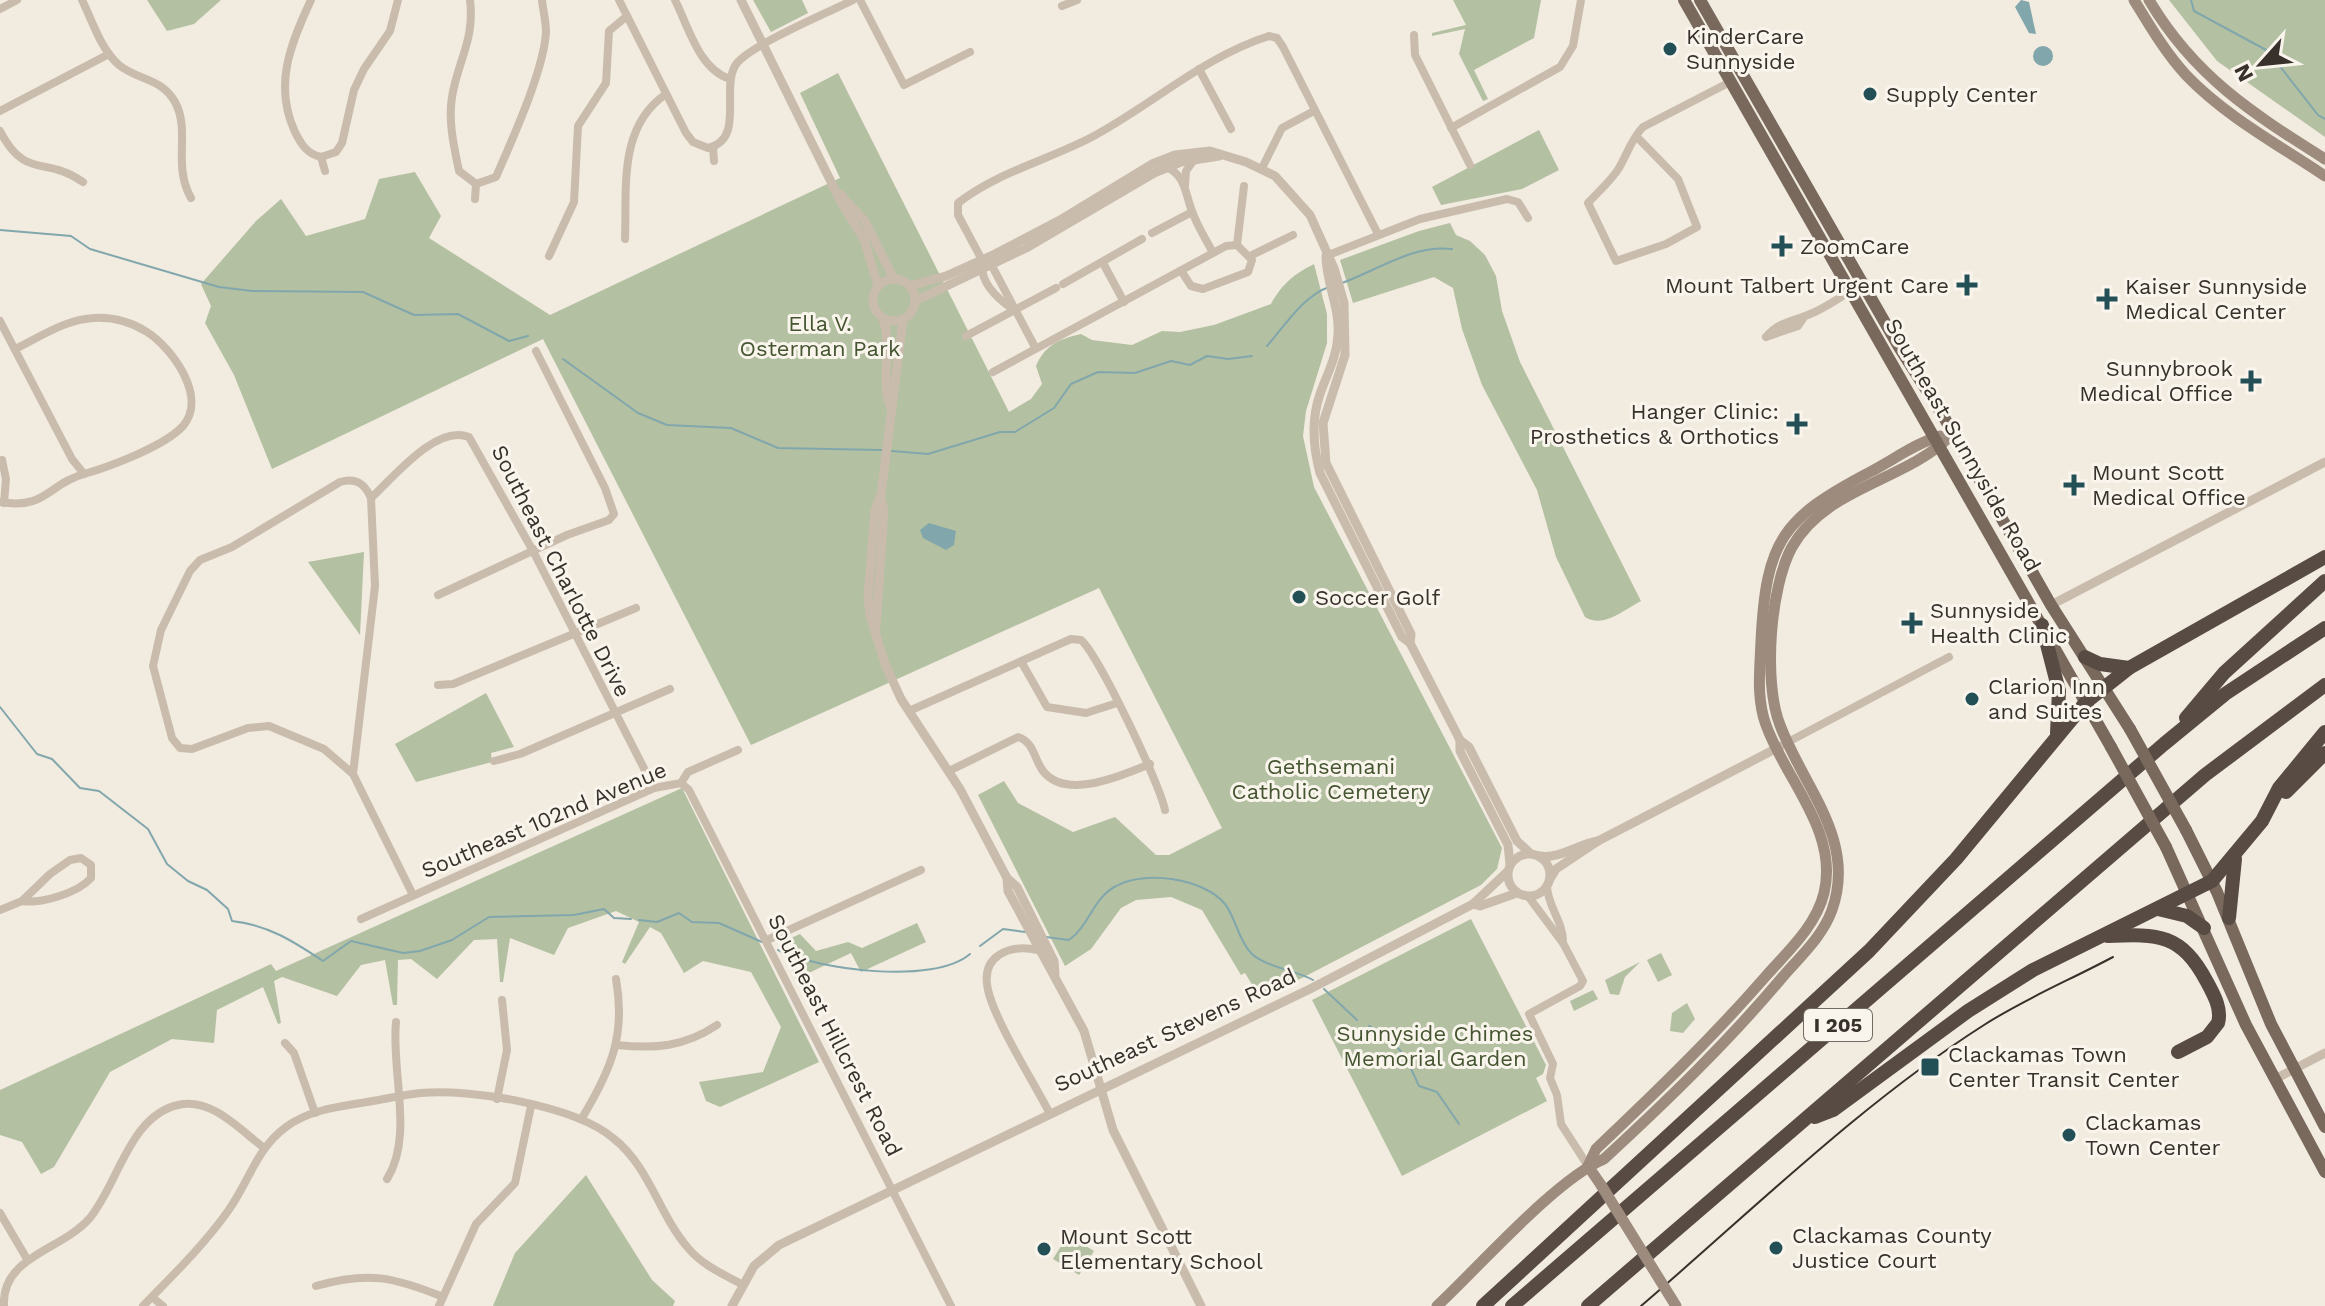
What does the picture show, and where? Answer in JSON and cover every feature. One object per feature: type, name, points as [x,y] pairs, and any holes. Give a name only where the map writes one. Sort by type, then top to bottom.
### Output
[{"type":"highway","points":[[1483,1306],[1842,978],[1956,859],[2057,733],[2086,702],[2129,668],[2325,557]]},
{"type":"highway","points":[[2164,744],[2224,673],[2325,581]]},
{"type":"highway","points":[[2042,625],[2059,691],[2057,733]]},
{"type":"highway","name":"I 205","points":[[1512,1306],[2164,744],[2225,694],[2325,628]]},
{"type":"highway","points":[[2085,657],[2100,664],[2129,668]]},
{"type":"highway","name":"I 205","points":[[1588,1306],[1809,1119],[2205,775],[2325,685]]},
{"type":"highway","points":[[2274,802],[2279,788],[2325,732]]},
{"type":"highway","points":[[1809,1119],[1833,1110],[1998,991],[2212,881],[2274,802],[2325,753]]},
{"type":"highway","points":[[2229,918],[2236,854]]},
{"type":"highway","points":[[2158,909],[2187,916],[2204,928]]},
{"type":"highway","points":[[2099,937],[2160,936],[2186,951],[2201,971],[2218,1008],[2218,1023],[2207,1037],[2178,1052]]},
{"type":"main road","name":"Southeast Sunnyside Road","points":[[1684,0],[1783,167],[2166,847],[2190,894],[2243,1018],[2325,1172]]},
{"type":"main road","name":"Southeast Sunnyside Road","points":[[1700,0],[2051,605],[2130,729],[2212,881],[2260,1000],[2325,1127]]},
{"type":"main road","points":[[2134,0],[2160,42],[2194,83],[2244,122],[2325,176]]},
{"type":"main road","points":[[2152,4],[2193,63],[2226,92],[2320,156]]},
{"type":"main road","points":[[1732,81],[1740,80],[1750,98],[1761,103]]},
{"type":"main road","points":[[2244,122],[2252,119],[2299,151],[2320,156]]},
{"type":"main road","points":[[1783,167],[1789,167],[1800,184],[1809,188]]},
{"type":"main road","points":[[1437,1306],[1588,1166],[1604,1159],[1712,1058],[1813,943],[1829,917],[1839,882],[1836,843],[1774,707],[1772,672],[1777,589],[1793,546],[1804,530],[1830,508],[1953,433]]},
{"type":"main road","points":[[1588,1166],[1596,1149],[1703,1048],[1796,942],[1818,911],[1826,880],[1824,848],[1765,723],[1759,688],[1765,583],[1776,551],[1796,520],[1818,501],[1938,442]]},
{"type":"main road","points":[[1588,1166],[1676,1306]]},
{"type":"street","points":[[0,9],[17,0]]},
{"type":"street","points":[[82,0],[109,54],[121,67],[162,87],[174,101],[180,120],[181,180],[191,198]]},
{"type":"street","points":[[311,0],[289,50],[285,95],[299,139],[308,152],[321,157],[336,152],[342,143],[354,90],[390,31],[398,0]]},
{"type":"street","points":[[470,0],[472,34],[456,79],[451,124],[459,171],[476,184]]},
{"type":"street","points":[[476,184],[496,177],[511,144],[543,52],[546,31],[542,0]]},
{"type":"street","points":[[619,0],[689,137],[699,146],[713,147]]},
{"type":"street","points":[[675,0],[705,62],[716,74],[730,79]]},
{"type":"street","points":[[741,0],[864,239],[878,286],[872,301],[883,319],[888,336],[886,395],[890,406]]},
{"type":"street","points":[[714,161],[713,147],[727,132],[730,79],[741,57],[853,0]]},
{"type":"street","points":[[860,0],[904,85],[970,52]]},
{"type":"street","points":[[1062,6],[1077,0]]},
{"type":"street","points":[[1451,128],[1560,67],[1573,46],[1581,0]]},
{"type":"street","points":[[549,256],[574,202],[578,126],[606,83],[609,31],[627,16]]},
{"type":"street","points":[[1414,35],[1415,55],[1470,165]]},
{"type":"street","points":[[1035,347],[992,266],[982,260],[958,215],[958,203],[1021,168],[1095,135],[1199,69],[1252,42],[1273,36],[1283,47],[1378,234]]},
{"type":"street","points":[[0,111],[109,54]]},
{"type":"street","points":[[1199,69],[1231,129]]},
{"type":"street","points":[[1636,136],[1678,179],[1697,227],[1666,244],[1616,261],[1587,205],[1617,171],[1636,136],[1643,127],[1732,81]]},
{"type":"street","points":[[625,239],[629,143],[652,103],[666,94]]},
{"type":"street","points":[[1262,168],[1282,128],[1314,111]]},
{"type":"street","points":[[0,131],[12,154],[22,162],[66,170],[83,182]]},
{"type":"street","points":[[839,193],[865,221],[894,279],[910,286],[946,276],[982,260],[1060,220],[1152,164],[1192,152],[1210,151],[1262,168],[1284,183],[1304,205],[1334,268],[1340,304],[1346,343],[1325,410],[1323,452],[1333,483],[1411,634],[1410,643],[1460,740],[1469,747],[1517,841],[1549,867],[1549,904],[1564,934],[1563,943]]},
{"type":"street","points":[[915,301],[981,272],[1166,167],[1219,156]]},
{"type":"street","points":[[321,157],[325,171]]},
{"type":"street","points":[[1194,160],[1186,171],[1185,186],[1192,212],[1213,253]]},
{"type":"street","points":[[1166,167],[1176,173],[1185,186]]},
{"type":"street","points":[[475,199],[476,184]]},
{"type":"street","points":[[1237,245],[1244,186]]},
{"type":"street","points":[[1326,256],[1420,219],[1507,199],[1518,202],[1528,218]]},
{"type":"street","points":[[1152,233],[1192,212]]},
{"type":"street","points":[[1250,256],[1293,235]]},
{"type":"street","points":[[966,336],[1142,239]]},
{"type":"street","points":[[993,372],[1213,253],[1237,245]]},
{"type":"street","points":[[1182,272],[1191,286],[1203,289],[1248,272],[1253,265],[1250,256],[1237,245]]},
{"type":"street","points":[[982,260],[981,272],[1000,301],[1014,310]]},
{"type":"street","points":[[1103,263],[1124,302]]},
{"type":"street","points":[[878,286],[894,279]]},
{"type":"street","points":[[883,319],[903,320],[909,316],[915,301],[910,286]]},
{"type":"street","points":[[1804,317],[1852,290]]},
{"type":"street","points":[[2,460],[6,479],[2,503],[23,506],[84,474],[101,471],[183,426],[190,411],[191,398],[177,365],[148,333],[128,323],[107,318],[63,325],[15,349]]},
{"type":"street","points":[[903,320],[894,398],[887,428],[881,495],[875,510],[869,581],[870,615],[885,664],[909,711],[949,771],[1031,916],[1046,966],[1055,974],[1089,1043],[1113,1130],[1201,1306]]},
{"type":"street","points":[[0,321],[72,459],[84,474]]},
{"type":"street","points":[[438,595],[609,520],[614,514],[605,488],[536,351]]},
{"type":"street","name":"Southeast Charlotte Drive","points":[[371,498],[436,441],[459,433],[474,443],[654,788]]},
{"type":"street","points":[[2051,605],[2325,462]]},
{"type":"street","points":[[353,774],[375,586],[371,498],[357,481],[340,482],[232,547],[200,560],[190,571],[161,630],[153,666],[172,738],[180,748],[192,749],[248,728],[269,726],[324,749],[353,774],[413,895]]},
{"type":"street","points":[[438,685],[453,684],[636,608]]},
{"type":"street","points":[[909,711],[1071,639],[1081,640],[1150,764],[1165,810]]},
{"type":"street","points":[[1528,896],[1548,883],[1556,869],[1598,841],[1949,657]]},
{"type":"street","points":[[1022,663],[1047,707],[1086,713],[1117,703]]},
{"type":"street","points":[[494,761],[520,754],[670,689]]},
{"type":"street","points":[[949,771],[1018,737],[1029,744],[1045,773],[1071,785],[1096,782],[1150,764]]},
{"type":"street","points":[[1460,740],[1460,751],[1508,845],[1509,884],[1517,893],[1528,896],[1563,943],[1582,984],[1529,1014],[1553,1064],[1550,1078],[1561,1124],[1588,1166]]},
{"type":"street","name":"Southeast 102nd Avenue","points":[[361,919],[654,788],[681,783],[688,772],[738,750]]},
{"type":"street","name":"Southeast Hillcrest Road","points":[[681,783],[689,790],[767,940],[951,1306]]},
{"type":"street","points":[[1509,868],[1519,856],[1554,857],[1581,844],[1598,841]]},
{"type":"street","points":[[0,910],[22,901],[70,860],[81,858],[91,865],[91,878],[80,887],[44,900],[22,901]]},
{"type":"street","name":"Southeast Stevens Road","points":[[732,1306],[760,1259],[773,1248],[1100,1087],[1304,992],[1473,904],[1509,868]]},
{"type":"street","points":[[767,940],[921,870]]},
{"type":"street","points":[[1007,878],[1008,891],[1040,947]]},
{"type":"street","name":"Southeast Stevens Road","points":[[1473,904],[1480,906],[1517,893]]},
{"type":"street","points":[[1040,947],[1020,946],[995,958],[987,977],[988,990],[1049,1112]]},
{"type":"street","points":[[582,1118],[601,1086],[617,1045],[622,1015],[616,979]]},
{"type":"street","points":[[497,1099],[507,1050],[502,1000]]},
{"type":"street","points":[[387,1179],[396,1161],[400,1137],[400,1097],[394,1069],[396,1022]]},
{"type":"street","points":[[617,1045],[648,1048],[677,1045],[717,1025]]},
{"type":"street","points":[[285,1043],[294,1053],[315,1113]]},
{"type":"street","points":[[2275,1079],[2325,1053]]},
{"type":"street","points":[[143,1306],[230,1209],[263,1147],[286,1127],[315,1113],[400,1097],[446,1093],[497,1099],[582,1118],[610,1135],[633,1157],[689,1249],[708,1266],[743,1285]]},
{"type":"street","points":[[4,1306],[9,1278],[27,1259],[62,1242],[89,1218],[141,1130],[166,1109],[188,1103],[207,1106],[263,1147]]},
{"type":"street","points":[[316,1286],[372,1276],[405,1282],[441,1302],[476,1224],[515,1183],[531,1106]]},
{"type":"street","points":[[0,1213],[27,1259]]},
{"type":"street","points":[[152,1297],[163,1306]]},
{"type":"green space","points":[[147,0],[221,0],[194,24],[167,31]]},
{"type":"green space","points":[[753,0],[802,0],[808,13],[771,32]]},
{"type":"green space","points":[[1453,0],[1541,0],[1534,38],[1474,70],[1488,99],[1483,101],[1459,54],[1465,29],[1432,36],[1432,33],[1466,25]]},
{"type":"green space","points":[[2169,0],[2325,0],[2325,137],[2217,61]]},
{"type":"green space","points":[[838,73],[1009,412],[1031,399],[1042,384],[1036,366],[1048,348],[1059,341],[1081,334],[1092,340],[1132,345],[1162,331],[1180,332],[1214,325],[1271,304],[1289,280],[1314,264],[1327,314],[1327,343],[1306,411],[1303,436],[1314,487],[1502,848],[1497,869],[1481,885],[1300,979],[1259,996],[1245,973],[1241,975],[1202,910],[1171,897],[1136,900],[1121,908],[1091,949],[1065,966],[978,795],[1004,781],[1018,803],[1073,832],[1115,817],[1156,855],[1169,855],[1222,828],[1099,588],[751,745],[543,339],[272,469],[234,375],[205,323],[211,306],[201,284],[256,221],[281,199],[306,236],[365,219],[379,179],[415,172],[441,216],[429,238],[550,315],[840,178],[800,93]]},
{"type":"green space","points":[[1539,130],[1559,170],[1522,189],[1441,205],[1432,187]]},
{"type":"green space","points":[[1450,223],[1456,235],[1470,241],[1485,255],[1496,276],[1502,311],[1520,362],[1641,601],[1614,616],[1599,621],[1585,617],[1556,557],[1537,490],[1482,385],[1462,329],[1453,288],[1434,277],[1353,303],[1340,260]]},
{"type":"green space","points":[[364,552],[360,635],[308,562]]},
{"type":"green space","points":[[486,693],[514,747],[491,753],[492,762],[416,782],[395,744]]},
{"type":"green space","points":[[682,788],[819,1062],[720,1107],[706,1101],[699,1082],[763,1072],[781,1027],[751,972],[703,961],[684,973],[661,933],[650,927],[625,964],[622,962],[639,922],[616,911],[568,928],[554,955],[510,938],[503,982],[500,982],[497,939],[474,940],[437,979],[411,959],[398,960],[397,1005],[393,1005],[385,960],[361,965],[337,996],[282,977],[274,981],[281,1023],[278,1024],[263,987],[217,1010],[214,1043],[172,1039],[110,1072],[54,1167],[41,1174],[22,1142],[0,1135],[0,1090],[271,964],[276,971]]},
{"type":"green space","name":"Sunnyside Chimes Memorial Garden","points":[[1471,919],[1546,1065],[1543,1074],[1536,1078],[1547,1101],[1402,1176],[1312,1000]]},
{"type":"green space","points":[[917,923],[926,942],[861,972],[851,953],[796,979],[781,949],[784,941],[800,934],[816,951],[848,942],[862,948]]},
{"type":"green space","points":[[1661,953],[1672,975],[1658,982],[1647,960]]},
{"type":"green space","points":[[1640,962],[1625,977],[1619,995],[1610,994],[1605,980]]},
{"type":"green space","points":[[1593,990],[1598,999],[1574,1011],[1570,1001]]},
{"type":"green space","points":[[1687,1003],[1695,1019],[1683,1033],[1670,1031],[1672,1013]]},
{"type":"green space","points":[[586,1175],[652,1280],[675,1301],[673,1306],[493,1306],[515,1253]]},
{"type":"green space","points":[[1068,1235],[1094,1251],[1079,1275],[1053,1259]]},
{"type":"water","points":[[2021,0],[2029,2],[2036,34],[2029,33],[2015,7]]},
{"type":"water","points":[[2043,46],[2050,49],[2053,56],[2050,63],[2043,66],[2036,63],[2033,56],[2036,49]]},
{"type":"water","points":[[929,523],[956,531],[954,545],[946,550],[923,538],[920,530]]},
{"type":"waterway","points":[[2191,0],[2194,11],[2268,51],[2318,115],[2325,119]]},
{"type":"waterway","points":[[0,230],[71,236],[90,249],[219,287],[252,291],[363,292],[414,315],[458,314],[509,341],[528,336]]},
{"type":"waterway","points":[[1342,283],[1410,254],[1438,248],[1452,249]]},
{"type":"waterway","points":[[1267,346],[1302,305],[1329,287]]},
{"type":"waterway","points":[[892,451],[928,454],[1000,432],[1015,432],[1054,408],[1071,384],[1098,372],[1135,373],[1171,361],[1190,365],[1207,356],[1228,359],[1252,356]]},
{"type":"waterway","points":[[563,359],[638,413],[667,425],[731,428],[778,448],[882,450]]},
{"type":"waterway","points":[[0,707],[37,754],[52,759],[80,788],[99,791],[148,829],[167,864],[188,881],[207,890],[228,909],[232,921],[269,930],[323,961],[351,941],[403,953],[420,951],[452,940],[489,917],[574,915],[604,909],[614,918],[631,919]]},
{"type":"waterway","points":[[1046,937],[1069,940],[1082,927],[1101,898],[1116,886],[1142,878],[1173,879],[1203,888],[1225,904],[1243,942],[1257,958],[1313,980]]},
{"type":"waterway","points":[[639,920],[657,922],[679,913],[692,922],[719,923],[762,942]]},
{"type":"waterway","points":[[980,946],[1003,929],[1025,932]]},
{"type":"waterway","points":[[778,950],[847,968],[904,972],[953,964],[970,954]]},
{"type":"waterway","points":[[1324,989],[1357,1020]]},
{"type":"waterway","points":[[1369,1026],[1394,1043],[1419,1086],[1437,1092],[1459,1124]]},
{"type":"tram line","points":[[1641,1306],[1850,1124],[1938,1056],[2015,1007],[2113,957]]},
{"type":"place","name":"KinderCare Sunnyside","points":[[1670,49]]},
{"type":"place","name":"Supply Center","points":[[1870,94]]},
{"type":"place","name":"ZoomCare","points":[[1782,246]]},
{"type":"place","name":"Mount Talbert Urgent Care","points":[[1967,285]]},
{"type":"place","name":"Kaiser Sunnyside Medical Center","points":[[2107,299]]},
{"type":"place","name":"Sunnybrook Medical Office","points":[[2251,381]]},
{"type":"place","name":"Hanger Clinic: Prosthetics & Orthotics","points":[[1797,424]]},
{"type":"place","name":"Mount Scott Medical Office","points":[[2074,485]]},
{"type":"place","name":"Soccer Golf","points":[[1299,597]]},
{"type":"place","name":"Sunnyside Health Clinic","points":[[1912,623]]},
{"type":"place","name":"Clarion Inn and Suites","points":[[1972,699]]},
{"type":"place","name":"Clackamas Town Center Transit Center","points":[[1930,1067]]},
{"type":"place","name":"Clackamas Town Center","points":[[2069,1135]]},
{"type":"place","name":"Clackamas County Justice Court","points":[[1776,1248]]},
{"type":"place","name":"Mount Scott Elementary School","points":[[1044,1249]]},
{"type":"park label","name":"Ella V. Osterman Park","points":[[820,336]]},
{"type":"park label","name":"Gethsemani Catholic Cemetery","points":[[1331,778]]}]
